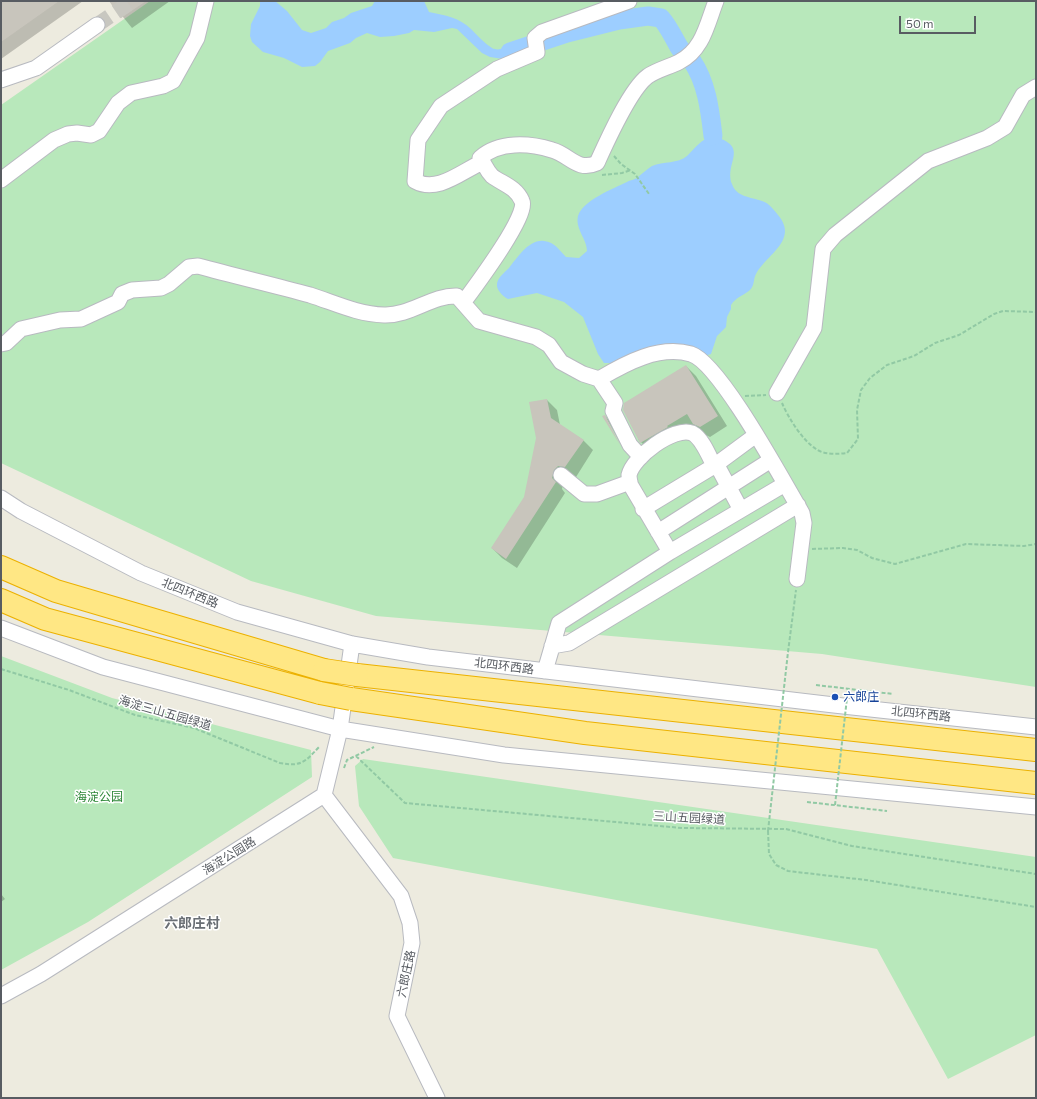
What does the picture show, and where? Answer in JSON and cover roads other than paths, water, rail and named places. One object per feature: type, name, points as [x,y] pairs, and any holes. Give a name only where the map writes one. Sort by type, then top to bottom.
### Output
[{"type":"highway","points":[[1,552],[56,591]]},
{"type":"highway","name":"北四环西路","points":[[1,567],[56,591],[324,670],[357,675],[1036,750]]},
{"type":"highway","points":[[1,600],[45,619],[320,693],[351,699],[585,733],[1036,782]]},
{"type":"street","points":[[1,180],[54,140],[68,134],[92,135],[99,131],[118,103],[131,93],[163,86],[173,81],[197,38],[206,1]]},
{"type":"street","points":[[483,162],[444,182],[422,185],[415,181],[418,140],[441,106],[536,45],[542,32],[628,1]]},
{"type":"street","points":[[463,303],[491,263],[522,214],[523,202],[516,190],[492,176],[485,168],[480,158],[485,154],[506,146],[525,145],[553,150],[581,166],[589,166],[597,163],[632,95],[648,76],[681,61],[693,52],[701,42],[716,1]]},
{"type":"street","points":[[1,80],[36,68],[97,25]]},
{"type":"street","points":[[777,393],[814,328],[823,249],[835,235],[928,161],[987,138],[1005,127],[1023,94],[1036,87]]},
{"type":"street","points":[[1,344],[6,343],[22,329],[60,320],[80,319],[118,302],[122,294],[132,290],[162,288],[169,284],[189,266],[198,266],[239,275],[312,296],[353,311],[386,315],[422,306],[446,296],[457,296],[478,322],[536,337],[549,345],[561,362],[583,374],[599,379],[615,403],[613,411],[630,445],[641,457]]},
{"type":"street","points":[[599,379],[624,364],[666,352],[692,354],[704,362],[716,374],[734,399],[802,513],[804,523],[797,579]]},
{"type":"street","points":[[670,552],[643,509],[630,482],[629,475],[641,457],[656,445],[676,433],[683,432],[697,436],[714,466],[729,486],[741,510]]},
{"type":"street","points":[[643,509],[714,466],[756,436]]},
{"type":"street","points":[[658,532],[771,460]]},
{"type":"street","points":[[561,475],[584,494],[597,494],[630,482]]},
{"type":"street","points":[[545,671],[559,623],[670,552],[785,484]]},
{"type":"street","name":"北四环西路","points":[[1,498],[21,511],[141,573],[237,612],[352,644],[428,657],[1036,727]]},
{"type":"street","points":[[552,646],[569,643],[798,505]]},
{"type":"street","points":[[1,628],[103,667],[340,729],[504,755],[1036,807]]},
{"type":"street","points":[[324,796],[340,729],[352,644]]},
{"type":"street","name":"海淀公园路","points":[[1,996],[42,974],[324,796]]},
{"type":"street","name":"六郎庄路","points":[[324,796],[401,896],[410,923],[412,943],[397,1016],[437,1098]]},
{"type":"water","points":[[260,1],[275,1],[287,11],[302,30],[311,33],[326,28],[332,22],[344,18],[351,13],[372,6],[375,1],[424,1],[429,12],[462,22],[492,48],[513,48],[509,55],[503,59],[490,57],[482,53],[457,29],[452,28],[434,32],[414,30],[409,33],[380,37],[367,33],[356,38],[350,43],[328,51],[315,66],[302,67],[284,58],[263,52],[252,42],[250,36],[251,24],[260,6]]},
{"type":"water","points":[[713,136],[724,140],[731,145],[734,150],[730,176],[732,184],[737,192],[765,202],[769,205],[784,224],[785,232],[779,246],[756,274],[752,288],[735,300],[731,305],[731,309],[727,317],[726,327],[717,336],[711,354],[702,357],[674,359],[654,357],[636,351],[615,363],[604,363],[598,354],[583,317],[564,302],[537,293],[508,299],[499,291],[497,284],[499,278],[524,250],[533,243],[539,241],[548,242],[556,247],[566,257],[579,258],[587,251],[578,225],[578,216],[586,205],[607,192],[637,178],[652,166],[683,159],[702,142]]},
{"type":"waterway","points":[[510,52],[567,33],[619,20],[648,16],[661,18],[669,28],[680,49],[692,61],[701,78],[707,97],[713,136]]},
{"type":"tunnel","points":[[97,25],[132,1]]},
{"type":"place","name":"六郎庄","points":[[835,697]]},
{"type":"district","name":"六郎庄村","points":[[192,923]]},
{"type":"park label","name":"海淀公园","points":[[99,797]]}]
